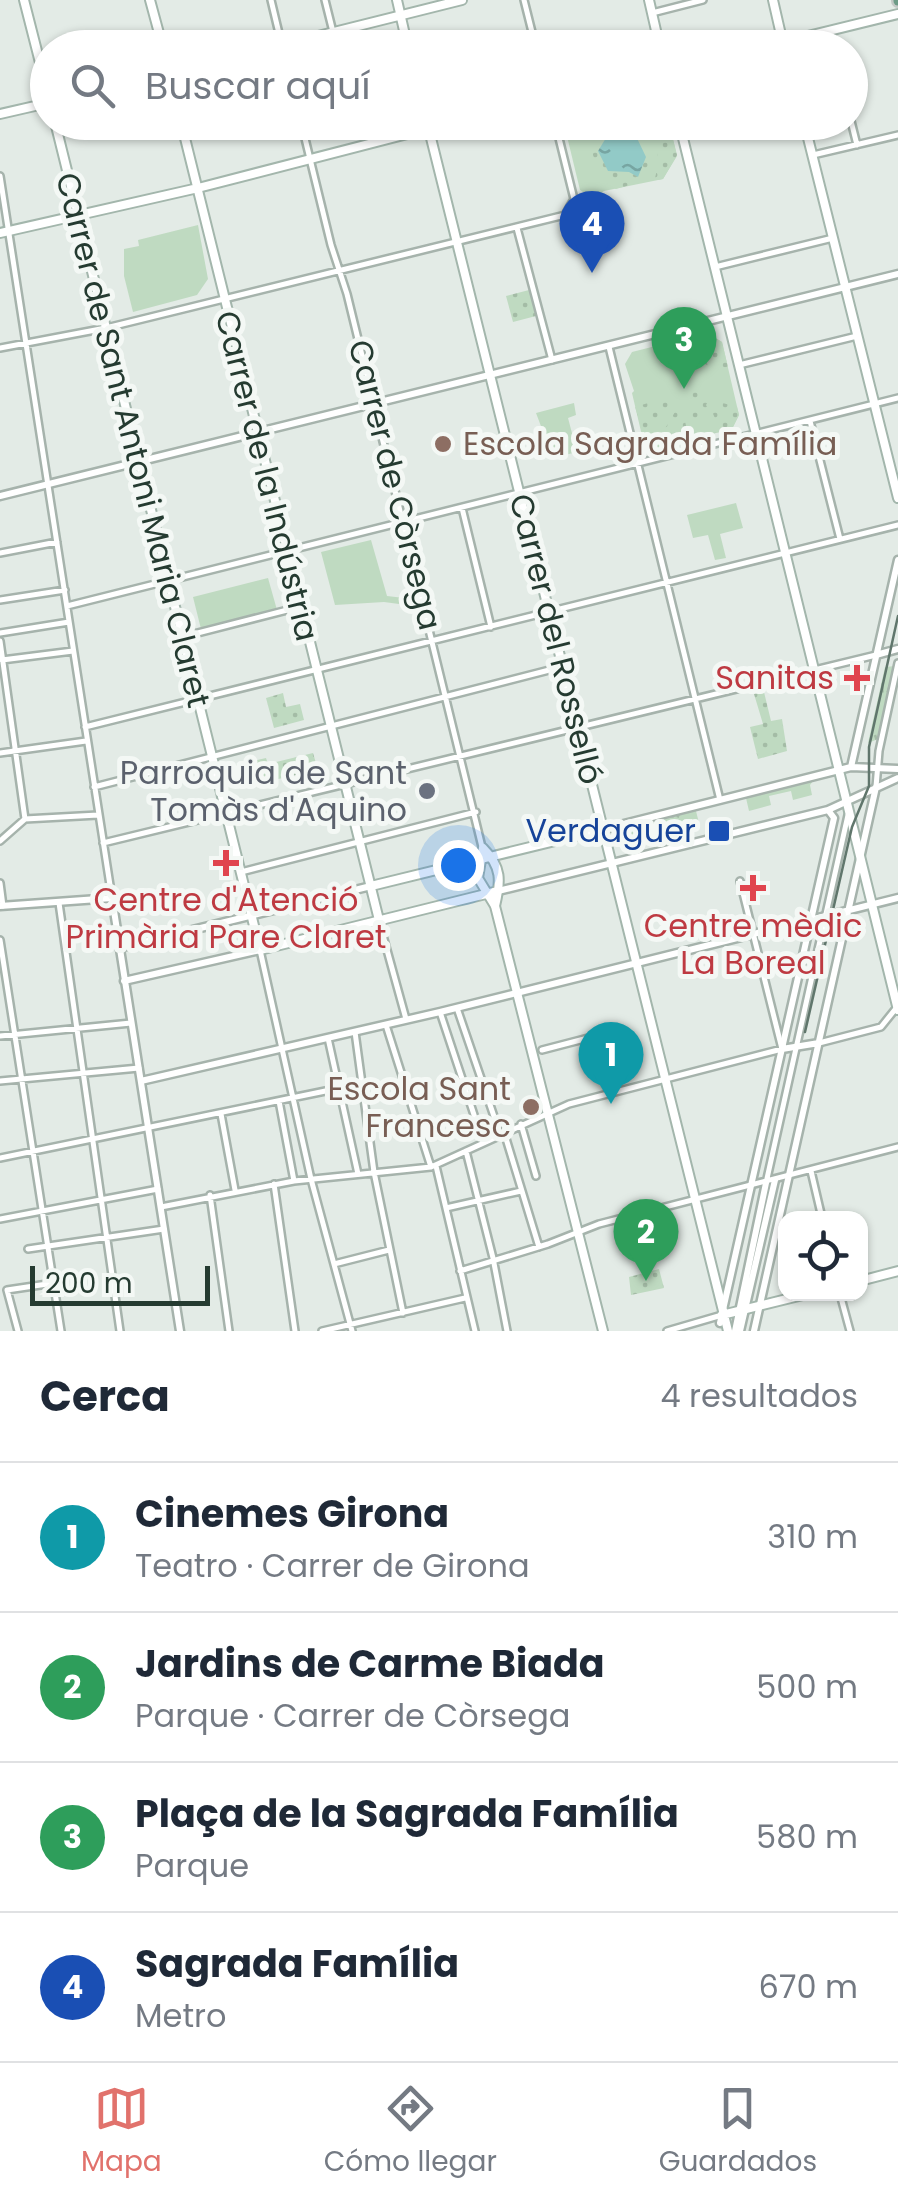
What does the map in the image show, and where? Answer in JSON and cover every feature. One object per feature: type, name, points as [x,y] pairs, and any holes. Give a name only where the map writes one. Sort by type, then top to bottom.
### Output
[{"type":"main road","points":[[24,0],[32,30]]},
{"type":"main road","points":[[150,0],[158,30]]},
{"type":"main road","points":[[397,0],[404,30]]},
{"type":"main road","points":[[341,30],[459,0]]},
{"type":"main road","points":[[649,0],[656,30]]},
{"type":"main road","points":[[772,0],[780,30]]},
{"type":"main road","points":[[830,30],[898,14]]},
{"type":"main road","points":[[0,114],[30,107]]},
{"type":"main road","name":"Carrer de Sant Antoni Maria Claret","points":[[58,140],[260,950]]},
{"type":"main road","name":"Carrer de la Indústria","points":[[186,140],[379,920]]},
{"type":"main road","points":[[5,233],[198,188],[376,140]]},
{"type":"main road","name":"Carrer del Rosselló","points":[[432,140],[604,828],[720,1323],[734,1331]]},
{"type":"main road","points":[[683,140],[898,1008]]},
{"type":"main road","points":[[808,140],[898,498]]},
{"type":"main road","points":[[371,886],[604,828]]},
{"type":"main road","points":[[495,906],[500,873],[483,848],[478,878],[495,906],[603,1331]]},
{"type":"main road","points":[[260,950],[498,891]]},
{"type":"main road","points":[[868,1278],[898,1271]]},
{"type":"main road","points":[[720,1323],[741,1310],[779,1301]]},
{"type":"street","points":[[271,0],[278,30]]},
{"type":"street","points":[[325,0],[332,30]]},
{"type":"street","points":[[524,0],[532,30]]},
{"type":"street","points":[[652,13],[703,0]]},
{"type":"street","points":[[812,156],[898,135]]},
{"type":"street","name":"Carrer de Còrsega","points":[[305,140],[347,294],[483,848]]},
{"type":"street","points":[[0,348],[106,328],[565,215],[574,200],[559,140]]},
{"type":"street","points":[[857,140],[858,145]]},
{"type":"street","points":[[0,178],[5,233],[26,341],[180,1331]]},
{"type":"street","points":[[517,227],[552,360]]},
{"type":"street","points":[[715,268],[833,238]]},
{"type":"street","points":[[0,496],[898,274]]},
{"type":"street","points":[[738,366],[856,336]]},
{"type":"street","points":[[610,347],[720,800]]},
{"type":"street","points":[[66,606],[898,398]]},
{"type":"street","points":[[810,420],[840,540]]},
{"type":"street","points":[[462,507],[491,626]]},
{"type":"street","points":[[85,727],[898,525]]},
{"type":"street","points":[[0,552],[57,542]]},
{"type":"street","points":[[851,767],[898,560]]},
{"type":"street","points":[[0,600],[64,590]]},
{"type":"street","points":[[182,637],[299,608]]},
{"type":"street","points":[[0,633],[69,622]]},
{"type":"street","points":[[0,641],[25,819]]},
{"type":"street","points":[[102,843],[898,649]]},
{"type":"street","points":[[2,661],[74,651]]},
{"type":"street","points":[[754,1331],[876,787],[875,767],[898,662]]},
{"type":"street","points":[[94,787],[564,666]]},
{"type":"street","points":[[0,753],[87,741]]},
{"type":"street","points":[[604,828],[851,767],[898,769]]},
{"type":"street","points":[[498,891],[828,810],[898,778]]},
{"type":"street","points":[[667,1331],[720,1323],[834,818],[828,810]]},
{"type":"street","points":[[241,872],[476,812]]},
{"type":"street","points":[[0,841],[25,819],[98,815]]},
{"type":"street","points":[[741,1310],[848,815]]},
{"type":"street","points":[[740,881],[782,1050]]},
{"type":"street","points":[[0,883],[1,906],[112,898]]},
{"type":"street","points":[[119,948],[371,886]]},
{"type":"street","points":[[141,1081],[457,1008],[898,898]]},
{"type":"street","points":[[58,903],[120,1331]]},
{"type":"street","points":[[379,920],[406,1019]]},
{"type":"street","points":[[0,940],[62,1331]]},
{"type":"street","points":[[124,981],[260,950]]},
{"type":"street","name":"Carrer de Sant Antoni Maria Claret","points":[[260,950],[311,1179],[351,1328]]},
{"type":"street","points":[[457,1008],[539,1247]]},
{"type":"street","points":[[161,1207],[274,1184],[434,1166],[548,1112],[881,1027],[898,1008]]},
{"type":"street","points":[[440,1012],[484,1143]]},
{"type":"street","points":[[0,1036],[132,1023]]},
{"type":"street","points":[[386,1025],[434,1166],[474,1331]]},
{"type":"street","points":[[542,1050],[615,1031]]},
{"type":"street","points":[[355,1032],[374,1172],[403,1313]]},
{"type":"street","points":[[328,1038],[358,1174]]},
{"type":"street","points":[[0,1081],[139,1068]]},
{"type":"street","points":[[0,1158],[340,1088]]},
{"type":"street","points":[[279,1102],[294,1181]]},
{"type":"street","points":[[222,1114],[236,1191]]},
{"type":"street","points":[[521,1124],[536,1176]]},
{"type":"street","points":[[460,1271],[539,1247],[578,1230],[898,1147]]},
{"type":"street","points":[[466,1152],[507,1331]]},
{"type":"street","points":[[811,1172],[820,1211]]},
{"type":"street","points":[[734,1331],[775,1180]]},
{"type":"street","points":[[274,1184],[295,1331]]},
{"type":"street","points":[[0,1218],[158,1190]]},
{"type":"street","points":[[446,1208],[521,1191]]},
{"type":"street","points":[[210,1195],[229,1331]]},
{"type":"street","points":[[28,1248],[164,1229]]},
{"type":"street","points":[[334,1264],[381,1252],[391,1254]]},
{"type":"street","points":[[18,1331],[7,1290],[54,1283]]},
{"type":"street","points":[[322,1331],[351,1328],[466,1298]]},
{"type":"street","points":[[842,1301],[850,1331]]},
{"type":"green space","points":[[568,140],[673,140],[677,156],[663,179],[604,191],[594,199],[580,190]]},
{"type":"green space","points":[[601,140],[606,140],[616,173],[639,175],[651,153],[647,180],[616,189],[602,178],[592,151]]},
{"type":"green space","points":[[658,140],[673,140],[677,155],[663,179],[655,178]]},
{"type":"green space","points":[[198,225],[208,279],[197,295],[133,312],[124,276],[124,249],[139,246],[138,240]]},
{"type":"green space","points":[[529,290],[536,316],[513,322],[506,296]]},
{"type":"green space","points":[[707,333],[722,342],[739,415],[732,429],[656,448],[643,440],[625,364],[632,352]]},
{"type":"green space","points":[[707,333],[722,342],[728,367],[704,364],[684,349],[682,339]]},
{"type":"green space","points":[[691,386],[710,398],[706,405],[710,413],[697,421],[704,430],[719,427],[709,405],[712,400],[737,407],[739,415],[732,429],[698,437],[686,393]]},
{"type":"green space","points":[[673,397],[646,442],[635,407]]},
{"type":"green space","points":[[681,402],[689,440],[655,448],[654,447]]},
{"type":"green space","points":[[574,403],[576,415],[568,418],[577,452],[553,458],[536,413]]},
{"type":"green space","points":[[736,503],[743,528],[720,534],[726,558],[715,560],[708,535],[693,538],[687,515]]},
{"type":"green space","points":[[371,540],[387,596],[413,599],[414,606],[384,602],[335,605],[321,552]]},
{"type":"green space","points":[[268,578],[277,610],[201,629],[193,597]]},
{"type":"green space","points":[[895,666],[878,739],[868,743],[885,667]]},
{"type":"green space","points":[[764,692],[771,721],[782,719],[787,751],[758,759],[750,727],[763,724],[754,694]]},
{"type":"green space","points":[[283,693],[286,707],[300,704],[304,720],[274,728],[266,698]]},
{"type":"green space","points":[[313,753],[318,770],[239,788],[234,765],[266,758],[268,764]]},
{"type":"green space","points":[[813,781],[812,795],[793,800],[791,791],[769,796],[771,805],[749,811],[746,798]]},
{"type":"green space","points":[[696,811],[699,823],[677,829],[675,820],[648,827],[650,835],[632,840],[629,827]]},
{"type":"green space","points":[[659,1269],[664,1288],[631,1295],[629,1277]]},
{"type":"water","points":[[605,140],[638,140],[646,157],[638,177],[629,172],[608,171],[598,151]]},
{"type":"tram line","points":[[805,1032],[852,827],[869,786],[869,747],[898,616]]},
{"type":"place","name":"Sagrada Família","points":[[592,273]]},
{"type":"place","name":"Plaça de la Sagrada Família","points":[[684,389]]},
{"type":"place","name":"Escola Sagrada Família","points":[[443,444]]},
{"type":"place","name":"Sanitas","points":[[857,678]]},
{"type":"place","name":"Parroquia de Sant Tomàs d'Aquino","points":[[427,791]]},
{"type":"place","name":"Verdaguer","points":[[719,831]]},
{"type":"place","name":"Centre d'Atenció Primària Pare Claret","points":[[226,863]]},
{"type":"place","name":"Centre mèdic La Boreal","points":[[753,888]]},
{"type":"place","name":"Cinemes Girona","points":[[611,1104]]},
{"type":"place","name":"Escola Sant Francesc","points":[[531,1107]]},
{"type":"place","name":"Jardins de Carme Biada","points":[[646,1281]]}]
